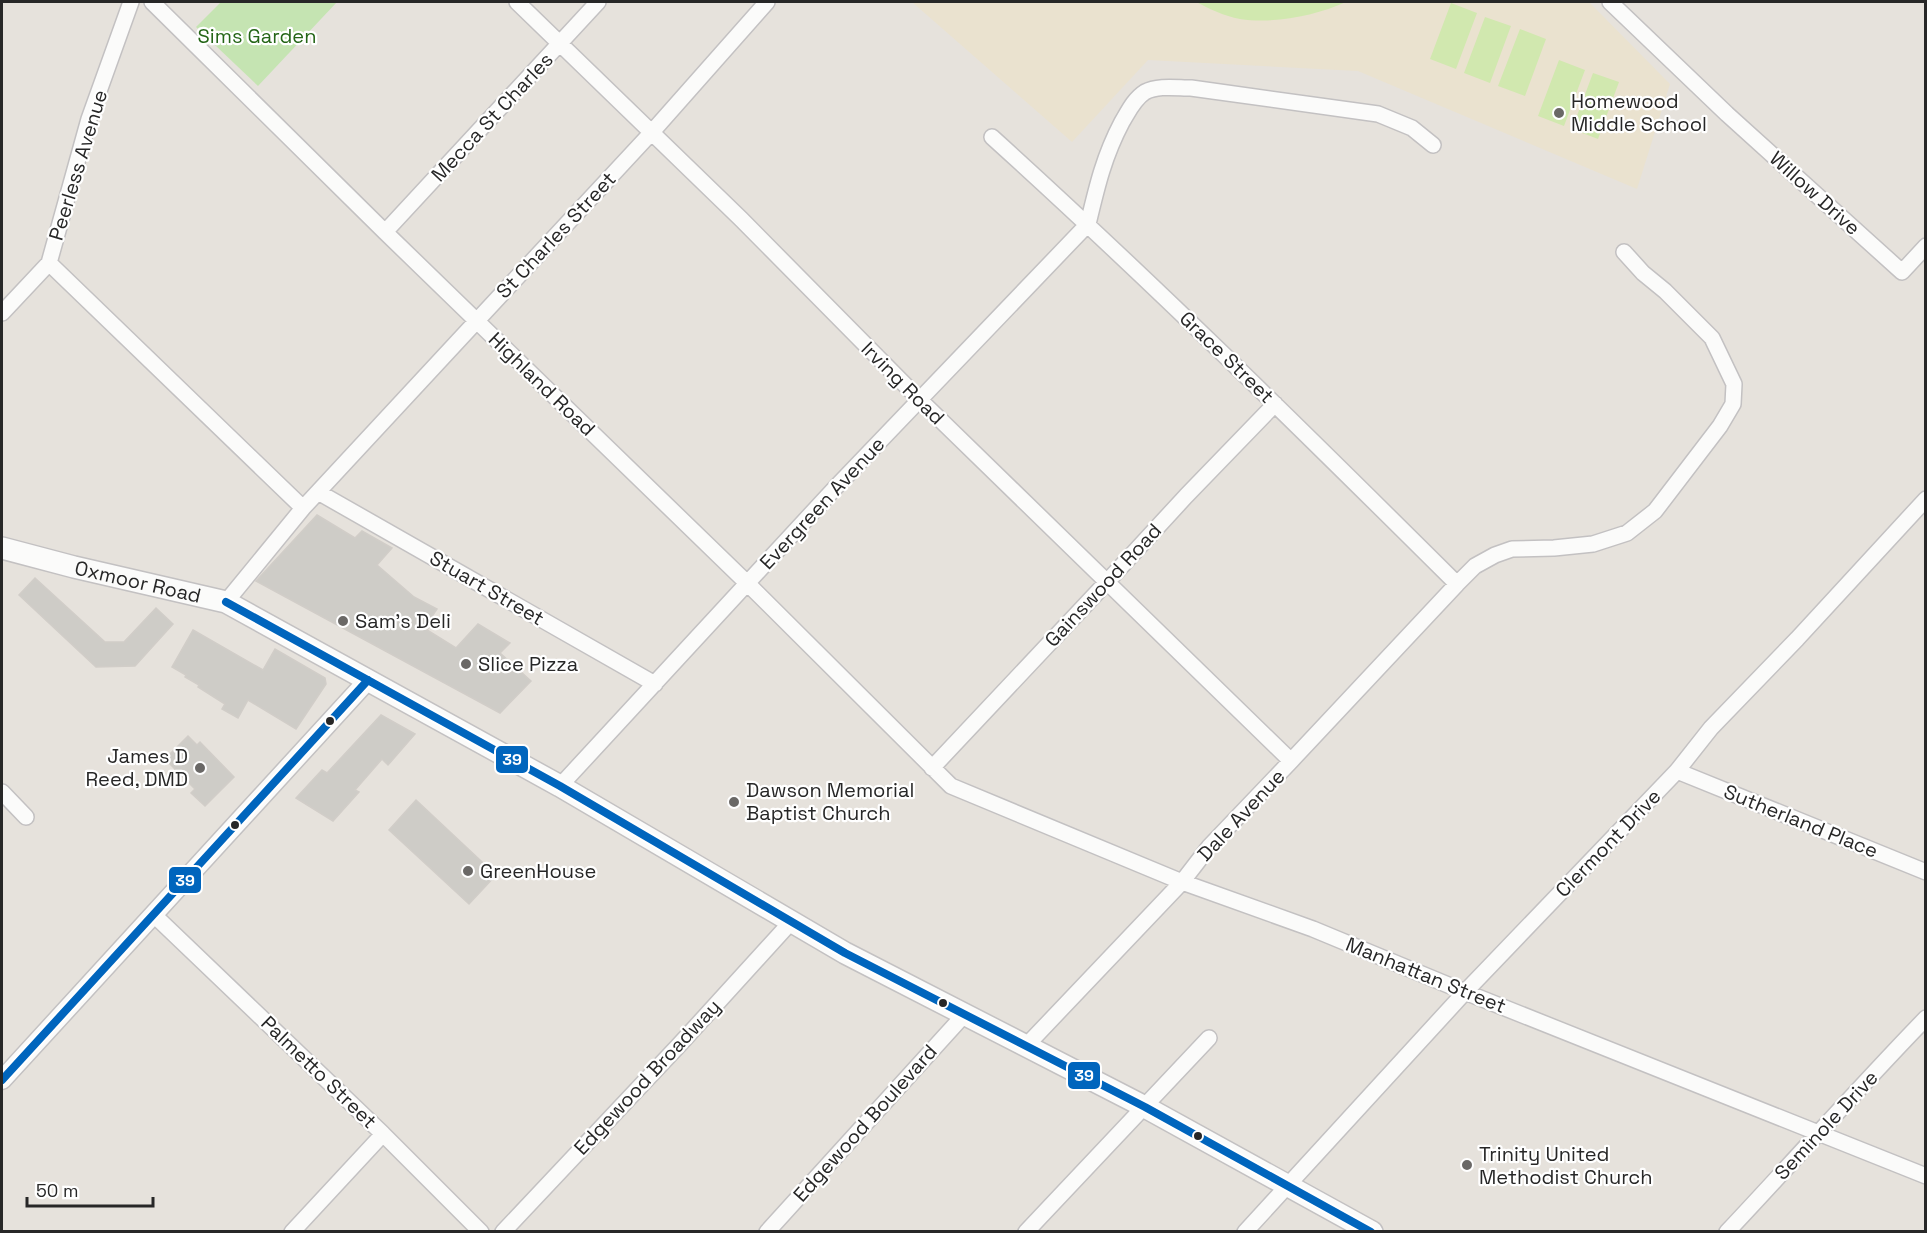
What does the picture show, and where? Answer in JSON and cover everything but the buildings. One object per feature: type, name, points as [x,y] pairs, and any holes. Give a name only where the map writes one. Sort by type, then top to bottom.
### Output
[{"type":"main road","name":"Oxmoor Road","points":[[2,548],[226,602],[560,786],[791,922],[964,1015],[1145,1107],[1372,1232]]},
{"type":"street","name":"Peerless Avenue","points":[[2,313],[49,263],[89,119],[131,2]]},
{"type":"street","name":"Highland Road","points":[[152,2],[747,583],[932,768]]},
{"type":"street","name":"Irving Road","points":[[517,2],[741,219],[1106,583],[1292,762]]},
{"type":"street","name":"Mecca St Charles","points":[[385,232],[597,2]]},
{"type":"street","name":"St Charles Street","points":[[226,602],[303,508],[652,132],[767,2]]},
{"type":"street","name":"Willow Drive","points":[[1610,2],[1727,114],[1902,272],[1926,246]]},
{"type":"street","points":[[1089,224],[1100,174],[1112,141],[1128,111],[1145,92],[1166,87],[1191,88],[1378,114],[1412,128],[1433,145]]},
{"type":"street","name":"Grace Street","points":[[992,137],[1089,224],[1457,584]]},
{"type":"street","name":"Evergreen Avenue","points":[[560,786],[834,488],[1089,224]]},
{"type":"street","name":"Dale Avenue","points":[[1026,1046],[1182,882],[1209,847],[1292,762],[1475,566],[1512,549],[1593,544],[1627,533],[1655,512],[1720,426],[1733,404],[1734,384],[1712,338],[1624,252]]},
{"type":"street","points":[[49,263],[303,508]]},
{"type":"street","name":"Gainswood Road","points":[[932,768],[1275,404]]},
{"type":"street","name":"Stuart Street","points":[[318,492],[655,684]]},
{"type":"street","name":"Clermont Drive","points":[[1245,1232],[1465,992],[1677,771],[1711,728],[1924,503]]},
{"type":"street","points":[[2,1080],[368,680]]},
{"type":"street","name":"Manhattan Street","points":[[932,768],[951,786],[1182,882],[1313,928],[1465,992],[1926,1176]]},
{"type":"street","name":"Sutherland Place","points":[[1677,771],[1926,872]]},
{"type":"street","points":[[2,792],[27,817]]},
{"type":"street","name":"Palmetto Street","points":[[154,915],[383,1134],[481,1232]]},
{"type":"street","name":"Edgewood Broadway","points":[[503,1232],[791,922]]},
{"type":"street","name":"Edgewood Boulevard","points":[[767,1232],[964,1015]]},
{"type":"street","name":"Seminole Drive","points":[[1727,1232],[1846,1101],[1926,1018]]},
{"type":"street","points":[[1026,1232],[1209,1038]]},
{"type":"street","points":[[292,1232],[383,1134]]},
{"type":"shaded area","name":"Homewood Middle School","points":[[912,2],[1589,2],[1670,84],[1637,189],[1358,71],[1148,60],[1072,142]]},
{"type":"green space","name":"Sims Garden","points":[[221,2],[337,2],[258,86],[196,27]]},
{"type":"green space","points":[[1196,2],[1346,2],[1294,18],[1253,20],[1234,18]]},
{"type":"green space","points":[[1451,3],[1477,13],[1456,69],[1430,59]]},
{"type":"green space","points":[[1485,17],[1511,26],[1490,83],[1464,73]]},
{"type":"green space","points":[[1520,29],[1546,39],[1525,96],[1498,86]]},
{"type":"green space","points":[[1559,60],[1585,70],[1564,126],[1538,116]]},
{"type":"green space","points":[[1593,73],[1619,82],[1598,139],[1572,129]]},
{"type":"transit line","name":"39","points":[[226,602],[560,786],[845,953],[1145,1107],[1371,1232]]},
{"type":"transit line","name":"39","points":[[2,1080],[368,680]]},
{"type":"place","name":"Homewood Middle School","points":[[1559,113]]},
{"type":"place","name":"Sam's Deli","points":[[343,621]]},
{"type":"place","name":"Slice Pizza","points":[[466,664]]},
{"type":"place","name":"James D Reed, DMD","points":[[200,768]]},
{"type":"place","name":"Dawson Memorial Baptist Church","points":[[734,802]]},
{"type":"place","name":"GreenHouse","points":[[468,871]]},
{"type":"place","name":"Trinity United Methodist Church","points":[[1467,1165]]}]
